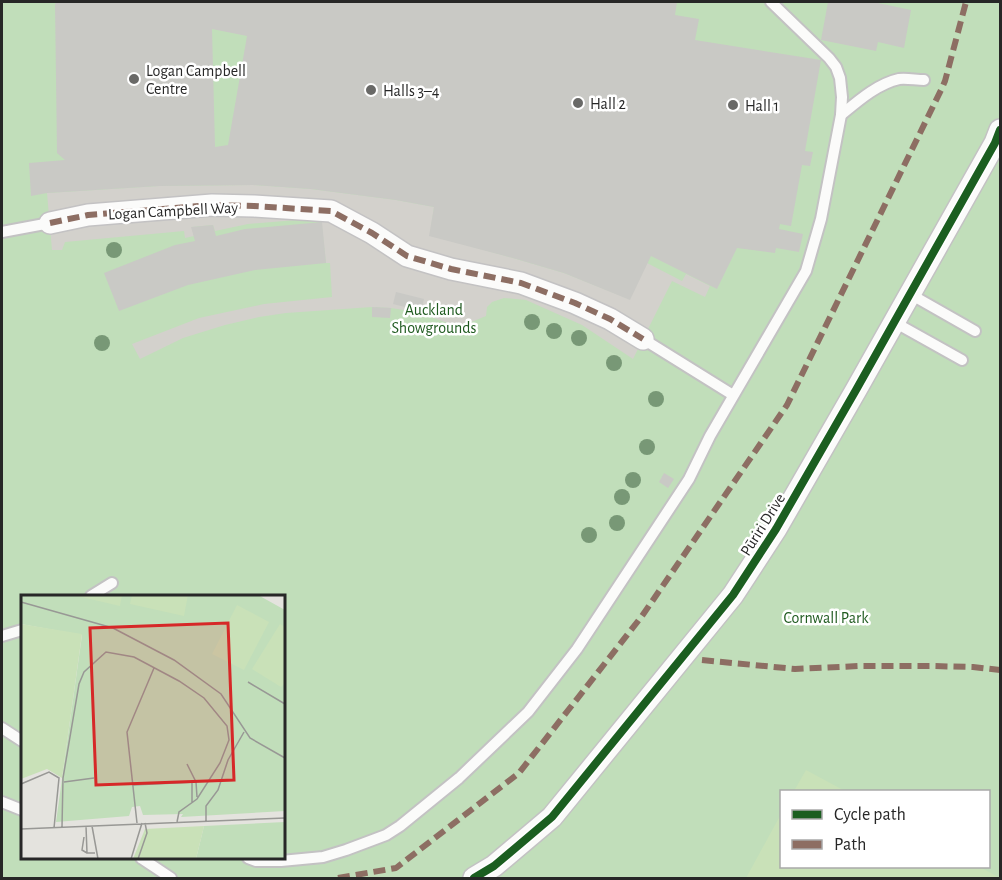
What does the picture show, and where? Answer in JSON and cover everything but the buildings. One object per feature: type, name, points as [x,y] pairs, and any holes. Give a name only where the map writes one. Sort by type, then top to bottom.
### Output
[{"type":"street","name":"Pūriri Drive","points":[[474,879],[494,866],[552,817],[733,595],[776,529],[995,143],[1000,130]]},
{"type":"street","name":"Logan Campbell Way","points":[[50,223],[88,215],[212,205],[331,211],[407,256],[451,269],[521,283],[584,307],[610,319],[643,339]]},
{"type":"lane","points":[[251,859],[281,861],[323,857],[386,835],[459,778],[528,712],[577,649],[689,479],[733,395],[806,272],[821,219],[841,115],[842,97],[836,67],[830,58],[771,2]]},
{"type":"lane","points":[[841,115],[863,97],[884,85],[901,79],[924,80]]},
{"type":"lane","name":"Logan Campbell Way","points":[[2,232],[50,223]]},
{"type":"lane","points":[[910,294],[975,331]]},
{"type":"lane","points":[[894,322],[962,360]]},
{"type":"lane","points":[[643,339],[733,395]]},
{"type":"lane","points":[[94,595],[112,584]]},
{"type":"lane","points":[[2,636],[21,630]]},
{"type":"lane","points":[[2,728],[21,740]]},
{"type":"lane","points":[[2,802],[21,810]]},
{"type":"lane","points":[[142,859],[171,879]]},
{"type":"green space","name":"Auckland Showgrounds","points":[[2,2],[1000,2],[1000,878],[2,878]]},
{"type":"green space","points":[[806,770],[843,790],[795,790]]},
{"type":"green space","points":[[780,816],[780,868],[982,868],[1000,878],[746,878]]},
{"type":"shaded area","points":[[253,185],[311,189],[434,207],[430,235],[564,273],[629,299],[647,263],[682,281],[686,274],[710,286],[705,297],[672,281],[633,359],[582,325],[526,300],[504,298],[492,302],[487,307],[486,316],[459,327],[416,312],[372,307],[259,317],[183,338],[140,359],[132,344],[199,318],[264,304],[332,297],[330,263],[326,263],[321,218],[248,224],[215,231],[213,225],[192,227],[194,236],[185,238],[184,231],[65,242],[62,250],[52,250],[47,193],[159,186]]},
{"type":"marked path","points":[[338,878],[396,868],[519,773],[642,616],[787,405],[942,88],[966,2]]},
{"type":"marked path","points":[[50,223],[88,215],[212,205],[331,211],[372,233],[407,256],[451,269],[521,283],[610,319],[643,339]]},
{"type":"marked path","points":[[702,660],[795,669],[931,666],[1000,670]]},
{"type":"cycle path","points":[[474,878],[494,866],[552,817],[733,595],[776,529],[856,390],[995,143],[1000,130]]},
{"type":"place","name":"Logan Campbell Centre","points":[[134,79]]},
{"type":"place","name":"Halls 3–4","points":[[371,90]]},
{"type":"place","name":"Hall 2","points":[[578,103]]},
{"type":"place","name":"Hall 1","points":[[733,105]]},
{"type":"park label","name":"Cornwall Park","points":[[826,617]]}]
